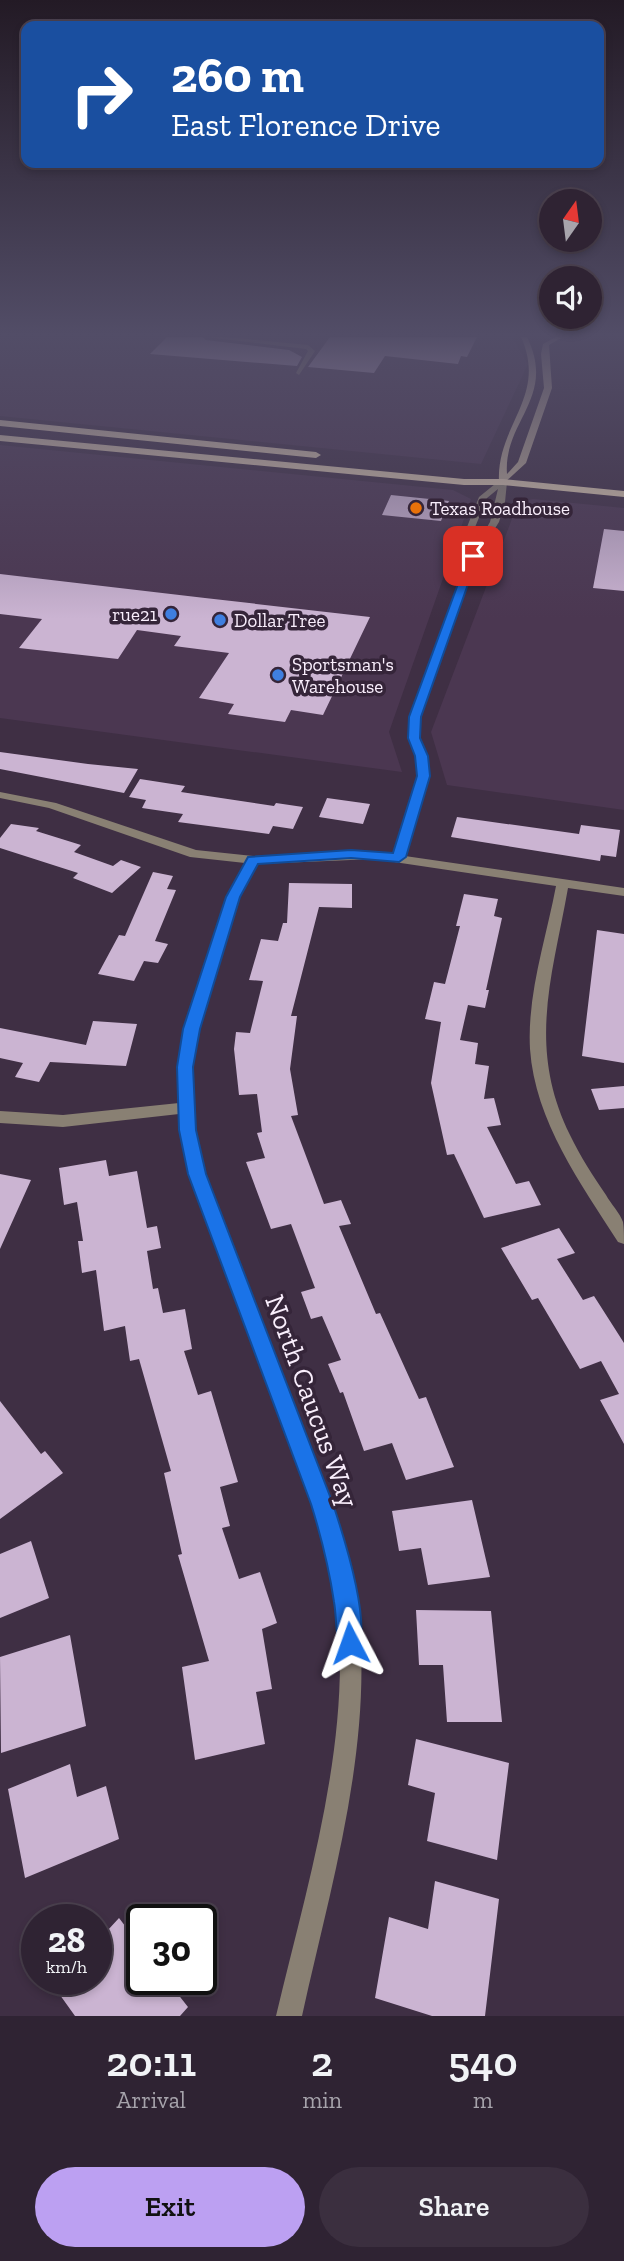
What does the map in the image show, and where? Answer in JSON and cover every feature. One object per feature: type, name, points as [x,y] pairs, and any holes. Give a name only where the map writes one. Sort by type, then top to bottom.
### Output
[{"type":"main road","points":[[79,431],[324,456]]},
{"type":"main road","points":[[0,438],[464,482],[503,482],[624,494]]},
{"type":"main road","points":[[415,466],[468,471],[503,482]]},
{"type":"street","points":[[399,857],[424,776],[422,756],[414,738],[415,717],[473,556],[488,540],[502,499],[502,462],[514,431]]},
{"type":"street","points":[[473,556],[467,537],[483,498],[522,463],[533,431]]},
{"type":"street","points":[[0,794],[52,805],[194,854],[253,860],[351,854],[399,857],[624,892]]},
{"type":"street","name":"North Caucus Way","points":[[253,860],[233,897],[191,1029],[185,1067],[185,1108],[197,1174],[322,1504],[338,1555],[349,1620],[351,1690],[343,1764],[289,2016]]},
{"type":"street","points":[[563,882],[538,1018],[537,1045],[542,1083],[554,1120],[573,1158],[624,1237]]},
{"type":"street","points":[[0,1117],[64,1121],[185,1108]]},
{"type":"shaded area","points":[[151,431],[496,431],[481,464]]},
{"type":"shaded area","points":[[0,445],[453,490],[471,499],[389,732],[402,772],[0,718]]},
{"type":"shaded area","points":[[533,499],[624,508],[624,810],[447,785],[431,732],[518,503]]},
{"type":"building","name":"Texas Roadhouse","points":[[391,495],[449,501],[441,521],[382,515]]},
{"type":"building","points":[[604,529],[624,531],[624,591],[593,588]]},
{"type":"building","points":[[0,574],[370,617],[323,715],[291,710],[285,722],[228,714],[234,704],[199,698],[229,653],[174,646],[181,636],[137,630],[118,659],[19,648],[42,619],[0,614]]},
{"type":"building","points":[[0,752],[138,769],[124,793],[0,769]]},
{"type":"building","points":[[140,779],[185,786],[181,792],[274,806],[276,803],[303,807],[293,829],[273,826],[269,834],[178,822],[183,814],[142,808],[146,800],[129,797]]},
{"type":"building","points":[[327,798],[370,804],[363,824],[319,817]]},
{"type":"building","points":[[457,817],[579,834],[581,825],[620,830],[616,857],[601,855],[600,861],[451,837]]},
{"type":"building","points":[[11,824],[39,828],[36,831],[81,845],[74,852],[113,866],[121,860],[141,867],[112,893],[73,878],[78,873],[0,848],[0,838]]},
{"type":"building","points":[[153,872],[173,876],[167,889],[176,890],[155,941],[168,944],[158,963],[144,961],[134,981],[98,974],[119,935],[125,936]]},
{"type":"building","points":[[289,883],[352,884],[352,908],[319,907],[291,1016],[297,1016],[290,1069],[298,1115],[291,1116],[324,1204],[341,1200],[351,1224],[339,1226],[376,1314],[380,1313],[419,1399],[426,1397],[454,1467],[406,1480],[392,1443],[364,1451],[343,1392],[340,1393],[328,1364],[341,1360],[322,1316],[311,1319],[301,1292],[315,1288],[291,1224],[271,1229],[246,1162],[265,1158],[257,1133],[262,1132],[257,1094],[239,1095],[234,1049],[236,1032],[250,1033],[263,981],[249,980],[261,939],[278,941],[283,923],[287,923]]},
{"type":"building","points":[[464,894],[498,899],[494,916],[502,918],[486,990],[489,990],[485,1008],[468,1005],[460,1040],[478,1043],[475,1064],[489,1066],[484,1099],[494,1098],[501,1125],[487,1127],[516,1184],[529,1181],[541,1205],[484,1218],[454,1154],[447,1155],[431,1083],[441,1022],[425,1019],[434,982],[445,984],[460,926],[456,926]]},
{"type":"building","points":[[597,930],[624,934],[624,1063],[582,1056]]},
{"type":"building","points":[[93,1021],[137,1024],[126,1066],[50,1062],[39,1082],[15,1077],[23,1063],[0,1058],[0,1028],[86,1045]]},
{"type":"building","points":[[624,1086],[624,1108],[599,1110],[591,1089]]},
{"type":"building","points":[[106,1160],[109,1176],[137,1171],[147,1228],[157,1226],[161,1248],[147,1251],[153,1289],[158,1288],[163,1313],[185,1309],[192,1349],[184,1351],[198,1395],[211,1391],[238,1482],[220,1487],[230,1526],[222,1528],[239,1579],[260,1572],[277,1623],[262,1629],[272,1689],[256,1692],[265,1744],[195,1760],[182,1667],[209,1661],[178,1555],[182,1554],[164,1473],[171,1471],[139,1359],[130,1361],[125,1326],[104,1331],[96,1270],[82,1273],[78,1241],[83,1241],[77,1202],[64,1205],[59,1168]]},
{"type":"building","points":[[0,1174],[31,1180],[0,1249]]},
{"type":"building","points":[[559,1228],[575,1253],[557,1259],[583,1300],[594,1296],[624,1343],[624,1444],[600,1400],[619,1394],[601,1361],[580,1369],[538,1298],[532,1300],[501,1248]]},
{"type":"building","points":[[0,1401],[41,1454],[45,1451],[63,1473],[0,1519]]},
{"type":"building","points":[[472,1500],[490,1577],[428,1585],[421,1548],[399,1551],[392,1511]]},
{"type":"building","points":[[31,1541],[49,1598],[0,1618],[0,1554]]},
{"type":"building","points":[[416,1610],[491,1611],[502,1722],[447,1722],[443,1665],[419,1665]]},
{"type":"building","points":[[70,1635],[86,1726],[1,1753],[0,1657]]},
{"type":"building","points":[[416,1739],[509,1763],[497,1860],[427,1841],[435,1793],[408,1785]]},
{"type":"building","points":[[70,1764],[77,1797],[106,1786],[119,1839],[25,1878],[8,1789]]},
{"type":"building","points":[[435,1881],[499,1899],[485,2016],[432,2016],[375,1998],[389,1917],[428,1929]]},
{"type":"building","points":[[119,1918],[126,1927],[126,1995],[179,1995],[188,2007],[180,2016],[75,2016],[60,1995],[112,1995],[112,1926]]},
{"type":"place","name":"Texas Roadhouse","points":[[416,508]]},
{"type":"place","name":"rue21","points":[[171,614]]},
{"type":"place","name":"Dollar Tree","points":[[220,620]]},
{"type":"place","name":"Sportsman's Warehouse","points":[[278,675]]},
{"type":"route","points":[[350,1643],[349,1620],[338,1555],[322,1504],[197,1174],[187,1130],[185,1067],[191,1029],[233,897],[253,860],[351,854],[399,857],[424,776],[422,756],[414,738],[415,717],[473,556]]}]
